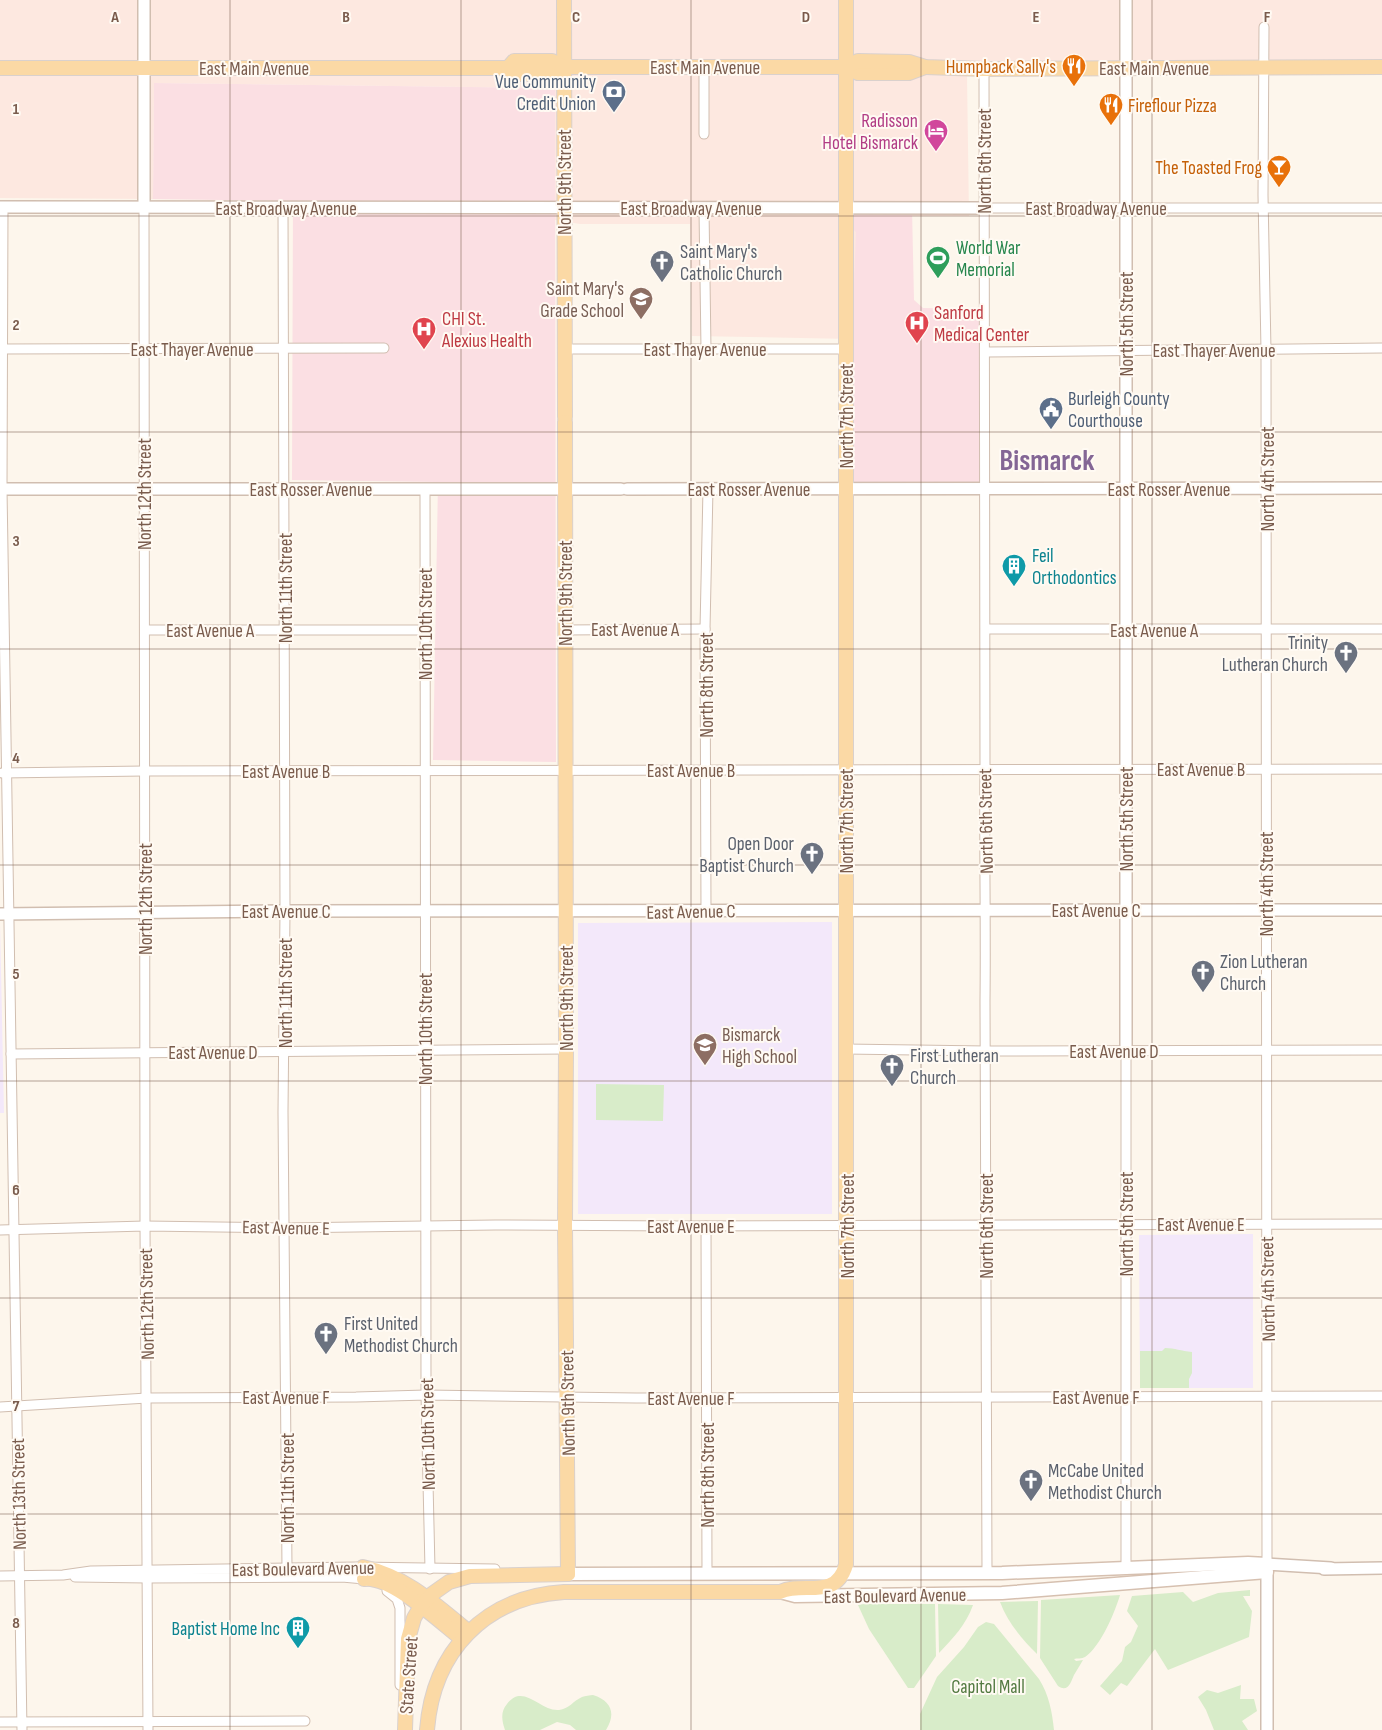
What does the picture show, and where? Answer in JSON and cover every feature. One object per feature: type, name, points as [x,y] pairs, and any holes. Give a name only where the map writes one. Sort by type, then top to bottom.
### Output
[{"type":"main road","name":"North 9th Street","points":[[564,0],[566,420],[565,1226],[568,1574]]},
{"type":"main road","name":"North 7th Street","points":[[842,1574],[847,1559],[846,0]]},
{"type":"main road","name":"East Main Avenue","points":[[0,68],[508,68],[512,62],[516,61],[552,61],[564,68],[846,67],[858,73],[909,73],[925,68],[1382,67]]},
{"type":"main road","name":"East Boulevard Avenue","points":[[424,1602],[442,1586],[456,1580],[484,1575],[987,1573],[1248,1563],[1267,1568]]},
{"type":"main road","name":"East Boulevard Avenue","points":[[466,1636],[493,1613],[526,1598],[554,1593],[780,1592],[790,1596],[805,1596],[1002,1593],[1267,1568]]},
{"type":"main road","points":[[364,1573],[380,1571],[411,1586],[424,1602],[466,1636]]},
{"type":"main road","points":[[568,1574],[586,1586],[609,1592]]},
{"type":"main road","points":[[780,1592],[823,1588],[834,1583],[842,1574]]},
{"type":"main road","name":"State Street","points":[[404,1730],[408,1639],[414,1618],[424,1602]]},
{"type":"main road","name":"State Street","points":[[427,1730],[431,1698],[438,1678],[447,1659],[466,1636]]},
{"type":"street","name":"North 12th Street","points":[[144,0],[145,1226],[148,1725]]},
{"type":"street","name":"North 5th Street","points":[[1126,0],[1126,1569]]},
{"type":"street","name":"North 4th Street","points":[[1264,27],[1263,207],[1267,488],[1266,1224],[1268,1730]]},
{"type":"street","points":[[704,68],[704,134]]},
{"type":"street","name":"North 6th Street","points":[[984,69],[987,1573]]},
{"type":"street","name":"East Broadway Avenue","points":[[2,207],[1382,208]]},
{"type":"street","name":"North 13th Street","points":[[2,207],[1,489],[4,914],[10,1054],[22,1726]]},
{"type":"street","name":"North 11th Street","points":[[283,208],[285,349],[285,1052],[283,1112],[287,1568]]},
{"type":"street","points":[[704,209],[706,350]]},
{"type":"street","name":"East Thayer Avenue","points":[[1,349],[384,348]]},
{"type":"street","name":"East Thayer Avenue","points":[[986,352],[1382,348]]},
{"type":"street","name":"East Thayer Avenue","points":[[565,349],[846,349]]},
{"type":"street","name":"East Rosser Avenue","points":[[1,489],[1382,488]]},
{"type":"street","name":"North 10th Street","points":[[425,489],[426,1395],[430,1569]]},
{"type":"street","name":"North 8th Street","points":[[706,910],[705,629],[708,489]]},
{"type":"street","name":"East Avenue A","points":[[565,630],[705,629]]},
{"type":"street","name":"East Avenue A","points":[[986,629],[1382,629]]},
{"type":"street","name":"East Avenue A","points":[[145,630],[425,630]]},
{"type":"street","name":"East Avenue B","points":[[3,773],[284,770],[1382,769]]},
{"type":"street","name":"East Avenue C","points":[[4,914],[285,911],[1382,910]]},
{"type":"street","name":"East Avenue D","points":[[10,1054],[566,1049]]},
{"type":"street","name":"East Avenue D","points":[[846,1049],[986,1051],[1382,1050]]},
{"type":"street","name":"East Avenue E","points":[[0,1230],[145,1226],[285,1228],[1382,1224]]},
{"type":"street","name":"North 8th Street","points":[[706,1226],[707,1574]]},
{"type":"street","name":"East Avenue F","points":[[0,1407],[147,1398],[426,1395],[707,1398],[1382,1396]]},
{"type":"street","name":"East Boulevard Avenue","points":[[147,1574],[287,1568],[364,1573],[391,1593],[399,1603],[400,1698],[404,1730]]},
{"type":"street","name":"East Boulevard Avenue","points":[[1267,1568],[1382,1568]]},
{"type":"street","name":"East Boulevard Avenue","points":[[0,1576],[63,1575],[91,1571],[147,1574],[342,1577],[364,1573],[430,1569],[495,1569],[542,1575]]},
{"type":"street","points":[[0,1722],[22,1726],[254,1725],[305,1721]]},
{"type":"shaded area","points":[[0,0],[1382,0],[1382,71],[967,76],[969,216],[912,216],[853,339],[692,336],[690,224],[580,224],[555,220],[555,88],[154,83],[153,199],[0,198]]},
{"type":"shaded area","name":"CHI St. Alexius Health","points":[[154,83],[555,88],[556,762],[433,760],[438,482],[292,480],[293,201],[153,199]]},
{"type":"shaded area","name":"Sanford Medical Center","points":[[846,208],[912,208],[914,300],[923,308],[985,309],[986,489],[846,489],[856,232],[846,222]]},
{"type":"shaded area","name":"Bismarck High School","points":[[832,922],[832,1214],[578,1214],[578,923]]},
{"type":"shaded area","points":[[0,923],[4,1113],[0,1113]]},
{"type":"shaded area","points":[[1253,1234],[1253,1388],[1140,1388],[1139,1235]]},
{"type":"green space","points":[[596,1084],[664,1085],[663,1121],[596,1120]]},
{"type":"green space","points":[[1165,1348],[1192,1352],[1192,1373],[1189,1379],[1189,1388],[1140,1388],[1140,1351],[1162,1351]]},
{"type":"green space","points":[[1250,1590],[1250,1596],[1243,1596],[1252,1611],[1249,1637],[1168,1670],[1155,1649],[1127,1686],[1121,1683],[1110,1695],[1100,1686],[1122,1661],[1125,1647],[1131,1642],[1138,1626],[1127,1611],[1132,1596],[1183,1592],[1193,1602],[1218,1593]]},
{"type":"green space","points":[[1120,1595],[1111,1619],[1097,1645],[1085,1657],[1074,1659],[1076,1661],[1083,1660],[1069,1686],[1061,1688],[1040,1658],[1041,1600]]},
{"type":"green space","points":[[1038,1601],[1037,1654],[1016,1630],[1000,1602]]},
{"type":"green space","points":[[935,1604],[936,1656],[914,1688],[908,1688],[869,1629],[858,1605]]},
{"type":"green space","points":[[938,1604],[973,1605],[963,1625],[939,1653]]},
{"type":"green space","name":"Capitol Mall","points":[[986,1622],[994,1624],[1039,1679],[1050,1703],[1054,1730],[920,1730],[920,1714],[937,1677],[964,1647],[978,1627]]},
{"type":"green space","points":[[1241,1685],[1240,1699],[1254,1699],[1257,1711],[1242,1721],[1248,1730],[1214,1730],[1206,1710],[1198,1697],[1207,1690],[1218,1693]]},
{"type":"green space","points":[[593,1695],[608,1704],[610,1709],[611,1719],[606,1730],[576,1730],[570,1725],[557,1722],[540,1730],[505,1730],[502,1713],[513,1698],[519,1696],[526,1697],[546,1707],[559,1710],[566,1708],[582,1697]]},
{"type":"place","name":"Humpback Sally's","points":[[1074,87]]},
{"type":"place","name":"Vue Community Credit Union","points":[[614,113]]},
{"type":"place","name":"Fireflour Pizza","points":[[1111,126]]},
{"type":"place","name":"Radisson Hotel Bismarck","points":[[936,152]]},
{"type":"place","name":"The Toasted Frog","points":[[1279,188]]},
{"type":"place","name":"World War Memorial","points":[[938,279]]},
{"type":"place","name":"Saint Mary's Catholic Church","points":[[662,283]]},
{"type":"place","name":"Saint Mary's Grade School","points":[[641,320]]},
{"type":"place","name":"Sanford Medical Center","points":[[917,344]]},
{"type":"place","name":"CHI St. Alexius Health","points":[[424,350]]},
{"type":"place","name":"Burleigh County Courthouse","points":[[1051,430]]},
{"type":"place","name":"Feil Orthodontics","points":[[1014,587]]},
{"type":"place","name":"Trinity Lutheran Church","points":[[1346,674]]},
{"type":"place","name":"Open Door Baptist Church","points":[[812,875]]},
{"type":"place","name":"Zion Lutheran Church","points":[[1203,993]]},
{"type":"place","name":"Bismarck High School","points":[[705,1066]]},
{"type":"place","name":"First Lutheran Church","points":[[892,1087]]},
{"type":"place","name":"First United Methodist Church","points":[[326,1355]]},
{"type":"place","name":"McCabe United Methodist Church","points":[[1031,1502]]},
{"type":"place","name":"Baptist Home Inc","points":[[298,1649]]},
{"type":"district","name":"Bismarck","points":[[1047,460]]}]
